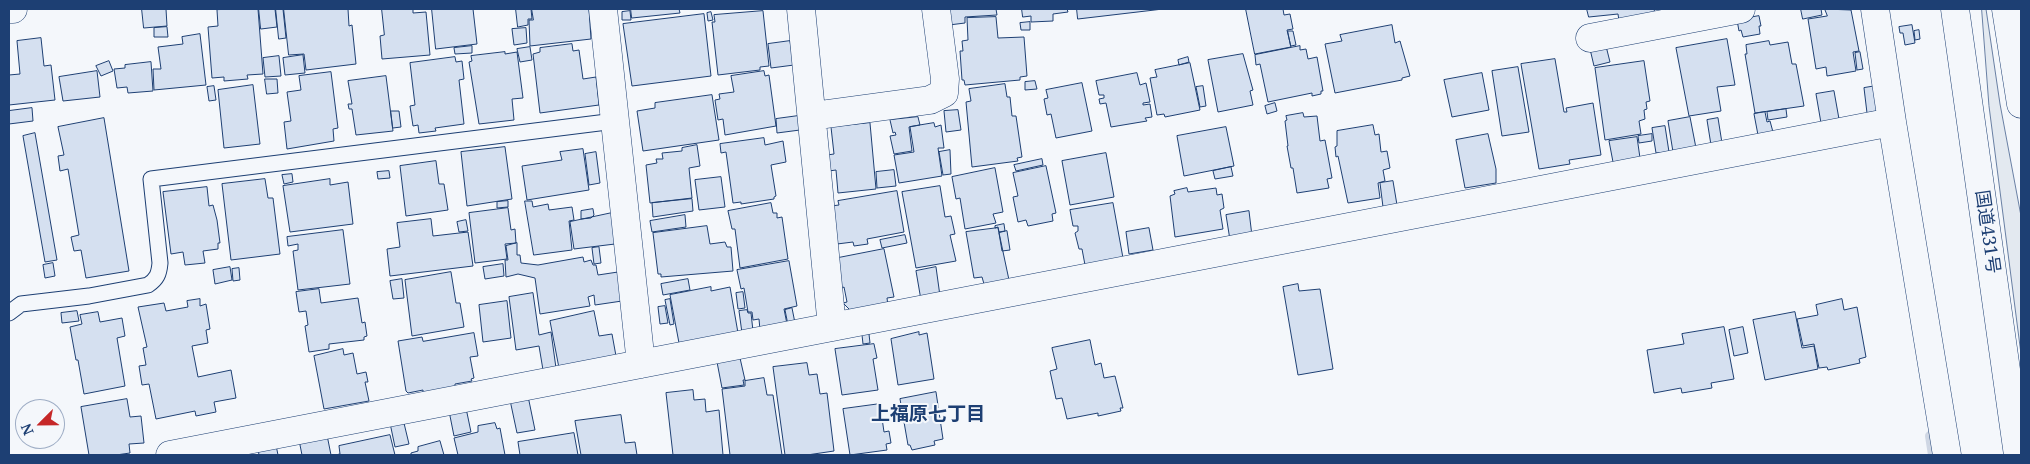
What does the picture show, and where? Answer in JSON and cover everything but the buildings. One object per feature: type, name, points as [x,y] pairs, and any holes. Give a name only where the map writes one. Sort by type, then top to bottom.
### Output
[{"type":"main road","points":[[603,9],[641,364]]},
{"type":"main road","points":[[801,9],[832,327]]},
{"type":"main road","points":[[812,116],[930,100],[944,93],[945,79],[936,9]]},
{"type":"main road","points":[[1590,38],[1741,9]]},
{"type":"main road","points":[[1875,9],[1947,455]]},
{"type":"main road","name":"国道431号","points":[[1956,9],[2018,455]]},
{"type":"main road","points":[[2006,9],[2021,104]]},
{"type":"main road","points":[[170,455],[1892,122]]},
{"type":"lane","points":[[9,313],[21,304],[148,286],[154,281],[159,275],[160,263],[151,179],[615,121]]},
{"type":"shaded area","points":[[1982,9],[1986,9],[2000,104],[2021,216],[2021,354],[1989,106]]},
{"type":"waterway","points":[[1930,436],[1933,455]]},
{"type":"district","name":"上福原七丁目","points":[[928,415]]}]
